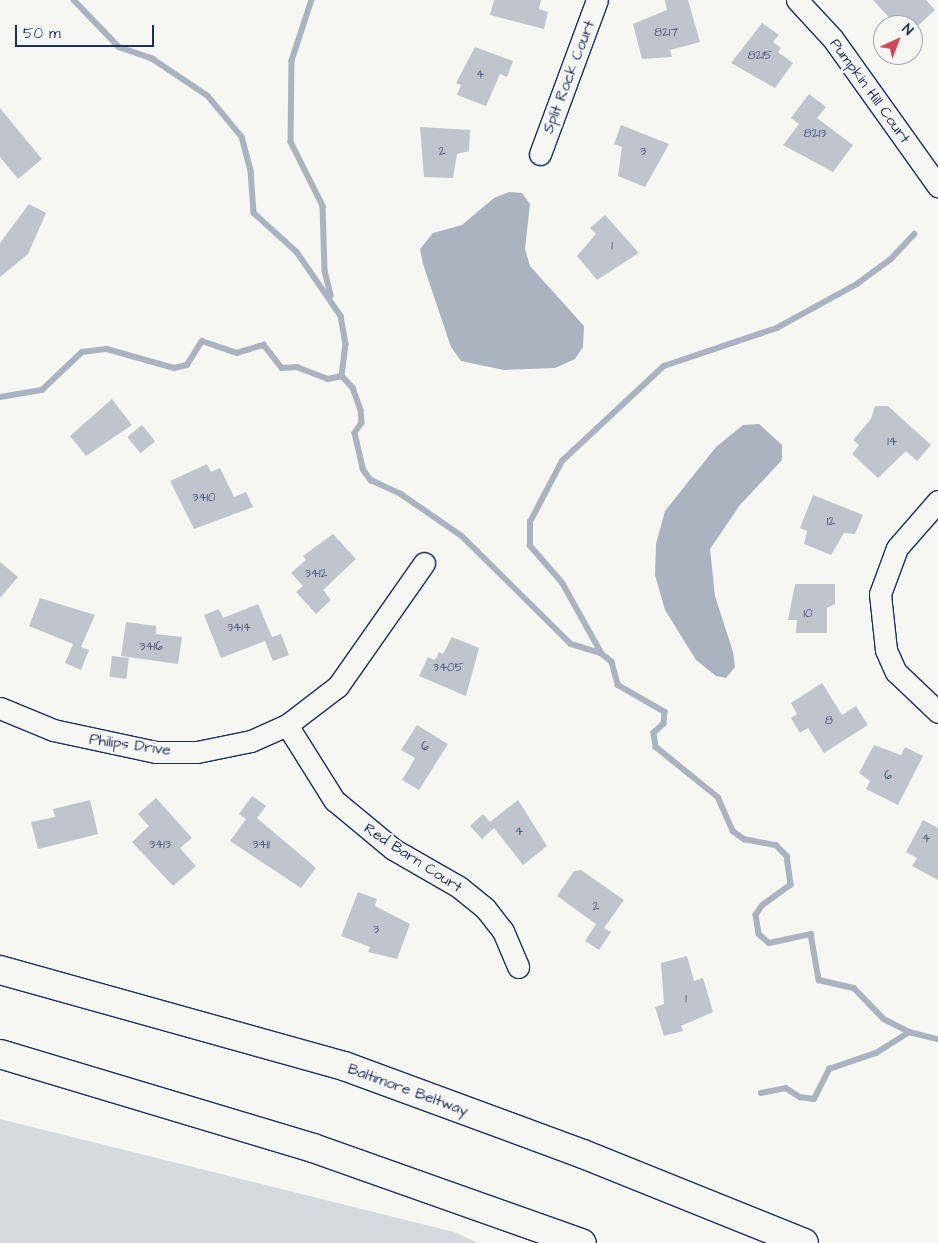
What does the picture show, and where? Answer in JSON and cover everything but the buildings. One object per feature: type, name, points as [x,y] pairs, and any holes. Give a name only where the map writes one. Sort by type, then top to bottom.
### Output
[{"type":"highway","name":"Baltimore Beltway","points":[[0,970],[344,1066],[583,1154],[804,1243]]},
{"type":"highway","points":[[0,1054],[314,1148],[582,1243]]},
{"type":"street","name":"Split Rock Court","points":[[540,154],[596,0]]},
{"type":"street","name":"Pumpkin Hill Court","points":[[797,0],[833,39],[938,186]]},
{"type":"street","points":[[938,501],[898,548],[880,594],[882,630],[896,672],[938,712]]},
{"type":"street","name":"Philips Drive","points":[[0,708],[53,730],[156,752],[197,752],[251,741],[286,725],[338,686],[424,564]]},
{"type":"street","name":"Red Barn Court","points":[[286,725],[334,800],[393,849],[459,886],[485,908],[503,932],[518,967]]},
{"type":"shaded area","points":[[509,192],[522,193],[530,204],[525,249],[530,266],[584,326],[583,347],[575,359],[555,368],[504,370],[461,361],[451,347],[423,264],[420,249],[433,233],[462,225],[494,198]]},
{"type":"shaded area","points":[[759,424],[782,445],[782,460],[740,505],[710,549],[715,596],[733,652],[735,667],[726,678],[716,676],[696,660],[665,610],[655,575],[656,544],[665,511],[716,447],[743,425]]},
{"type":"shaded area","points":[[0,1119],[454,1232],[478,1243],[0,1243]]},
{"type":"waterway","points":[[74,0],[119,47],[153,59],[208,96],[242,137],[251,171],[254,213],[297,252],[341,316],[346,344],[342,376],[353,388],[361,410],[362,423],[355,433],[363,469],[371,480],[401,494],[462,536],[571,644],[601,653],[612,662],[618,685],[665,712],[664,724],[654,733],[656,747],[718,797],[733,831],[744,839],[776,845],[787,856],[791,885],[763,905],[756,915],[759,934],[769,943],[811,934],[819,980],[854,988],[884,1019],[909,1032],[938,1039]]},
{"type":"waterway","points":[[312,0],[292,61],[291,142],[323,206],[325,271],[331,295]]},
{"type":"waterway","points":[[601,653],[562,583],[530,546],[530,522],[562,461],[664,366],[777,328],[857,284],[891,259],[914,234]]},
{"type":"waterway","points":[[0,397],[42,390],[82,352],[107,349],[174,368],[187,365],[202,341],[237,353],[264,345],[282,368],[297,367],[328,379],[342,376]]},
{"type":"waterway","points":[[761,1093],[786,1088],[800,1097],[814,1099],[829,1069],[876,1053],[909,1032]]}]
